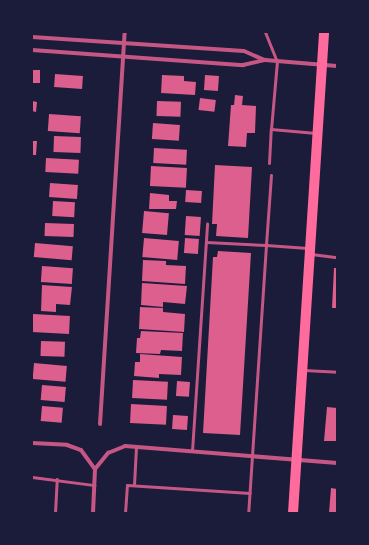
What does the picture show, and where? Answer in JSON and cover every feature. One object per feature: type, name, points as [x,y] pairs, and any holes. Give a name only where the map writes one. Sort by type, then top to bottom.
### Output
[{"type":"main road","points":[[293,513],[324,32]]},
{"type":"street","points":[[100,424],[125,32]]},
{"type":"street","points":[[32,37],[244,51],[264,60]]},
{"type":"street","points":[[32,50],[243,65],[264,60],[337,66]]},
{"type":"street","points":[[32,443],[67,445],[81,450],[95,469]]},
{"type":"street","points":[[93,513],[95,469],[108,453],[125,446],[337,463]]},
{"type":"lane","points":[[265,32],[277,61],[269,163]]},
{"type":"lane","points":[[271,129],[317,133]]},
{"type":"lane","points":[[248,513],[271,175]]},
{"type":"lane","points":[[192,451],[207,223]]},
{"type":"lane","points":[[206,242],[266,245],[310,251],[337,257]]},
{"type":"lane","points":[[302,370],[337,372]]},
{"type":"lane","points":[[134,485],[136,447]]},
{"type":"lane","points":[[32,477],[57,479],[94,485]]},
{"type":"lane","points":[[54,513],[57,479]]},
{"type":"lane","points":[[125,513],[127,485],[250,493]]},
{"type":"building","points":[[32,70],[40,70],[40,83],[32,83]]},
{"type":"building","points":[[55,74],[83,76],[82,89],[54,87]]},
{"type":"building","points":[[162,75],[184,76],[184,81],[196,82],[195,95],[161,93]]},
{"type":"building","points":[[205,75],[219,76],[218,91],[204,90]]},
{"type":"building","points":[[235,95],[243,96],[242,105],[256,106],[255,133],[247,133],[246,147],[228,146],[231,105],[234,105]]},
{"type":"building","points":[[200,98],[216,100],[214,112],[199,110]]},
{"type":"building","points":[[32,101],[37,102],[36,112],[32,111]]},
{"type":"building","points":[[157,101],[181,102],[180,117],[156,116]]},
{"type":"building","points":[[49,114],[81,116],[80,133],[48,131]]},
{"type":"building","points":[[153,123],[180,125],[179,141],[152,139]]},
{"type":"building","points":[[54,136],[81,137],[80,153],[53,152]]},
{"type":"building","points":[[32,141],[37,141],[36,155],[32,155]]},
{"type":"building","points":[[154,148],[187,150],[186,165],[153,163]]},
{"type":"building","points":[[46,158],[79,160],[78,174],[45,172]]},
{"type":"building","points":[[215,165],[252,167],[248,238],[216,236],[217,224],[212,224]]},
{"type":"building","points":[[151,166],[187,168],[186,188],[150,186]]},
{"type":"building","points":[[50,183],[78,185],[77,199],[49,197]]},
{"type":"building","points":[[186,190],[202,191],[201,203],[185,202]]},
{"type":"building","points":[[150,193],[169,195],[169,201],[177,201],[176,209],[149,209]]},
{"type":"building","points":[[53,201],[75,202],[74,217],[52,216]]},
{"type":"building","points":[[144,211],[169,213],[167,235],[142,233]]},
{"type":"building","points":[[186,216],[201,217],[200,236],[185,235]]},
{"type":"building","points":[[45,223],[74,224],[74,237],[45,236]]},
{"type":"building","points":[[144,238],[179,241],[177,260],[142,257]]},
{"type":"building","points":[[185,238],[199,239],[198,254],[184,253]]},
{"type":"building","points":[[35,243],[73,246],[72,260],[34,257]]},
{"type":"building","points":[[218,251],[251,253],[240,435],[203,433],[213,257],[217,257]]},
{"type":"building","points":[[143,260],[166,261],[166,265],[186,266],[185,284],[142,281]]},
{"type":"building","points":[[42,266],[73,268],[72,284],[41,282]]},
{"type":"building","points":[[334,268],[337,268],[337,308],[332,308]]},
{"type":"building","points":[[142,283],[187,286],[185,304],[163,302],[163,307],[141,305]]},
{"type":"building","points":[[42,285],[72,287],[70,305],[56,304],[56,312],[41,311]]},
{"type":"building","points":[[140,307],[163,308],[163,312],[185,314],[184,332],[139,329]]},
{"type":"building","points":[[33,314],[70,316],[69,334],[32,332]]},
{"type":"building","points":[[141,331],[183,333],[182,351],[161,350],[160,354],[136,353],[137,338],[140,338]]},
{"type":"building","points":[[41,341],[65,342],[64,357],[40,356]]},
{"type":"building","points":[[140,354],[182,357],[181,375],[159,374],[159,378],[134,376],[135,362],[140,362]]},
{"type":"building","points":[[34,363],[67,366],[65,382],[33,379]]},
{"type":"building","points":[[133,380],[168,382],[167,400],[132,398]]},
{"type":"building","points":[[177,381],[190,382],[189,397],[176,396]]},
{"type":"building","points":[[42,385],[66,387],[65,402],[41,400]]},
{"type":"building","points":[[131,404],[167,406],[166,425],[130,423]]},
{"type":"building","points":[[42,406],[63,408],[62,423],[41,421]]},
{"type":"building","points":[[327,407],[337,408],[337,441],[324,441]]},
{"type":"building","points":[[173,415],[188,416],[187,430],[172,429]]},
{"type":"building","points":[[331,488],[337,489],[337,513],[329,513]]}]
